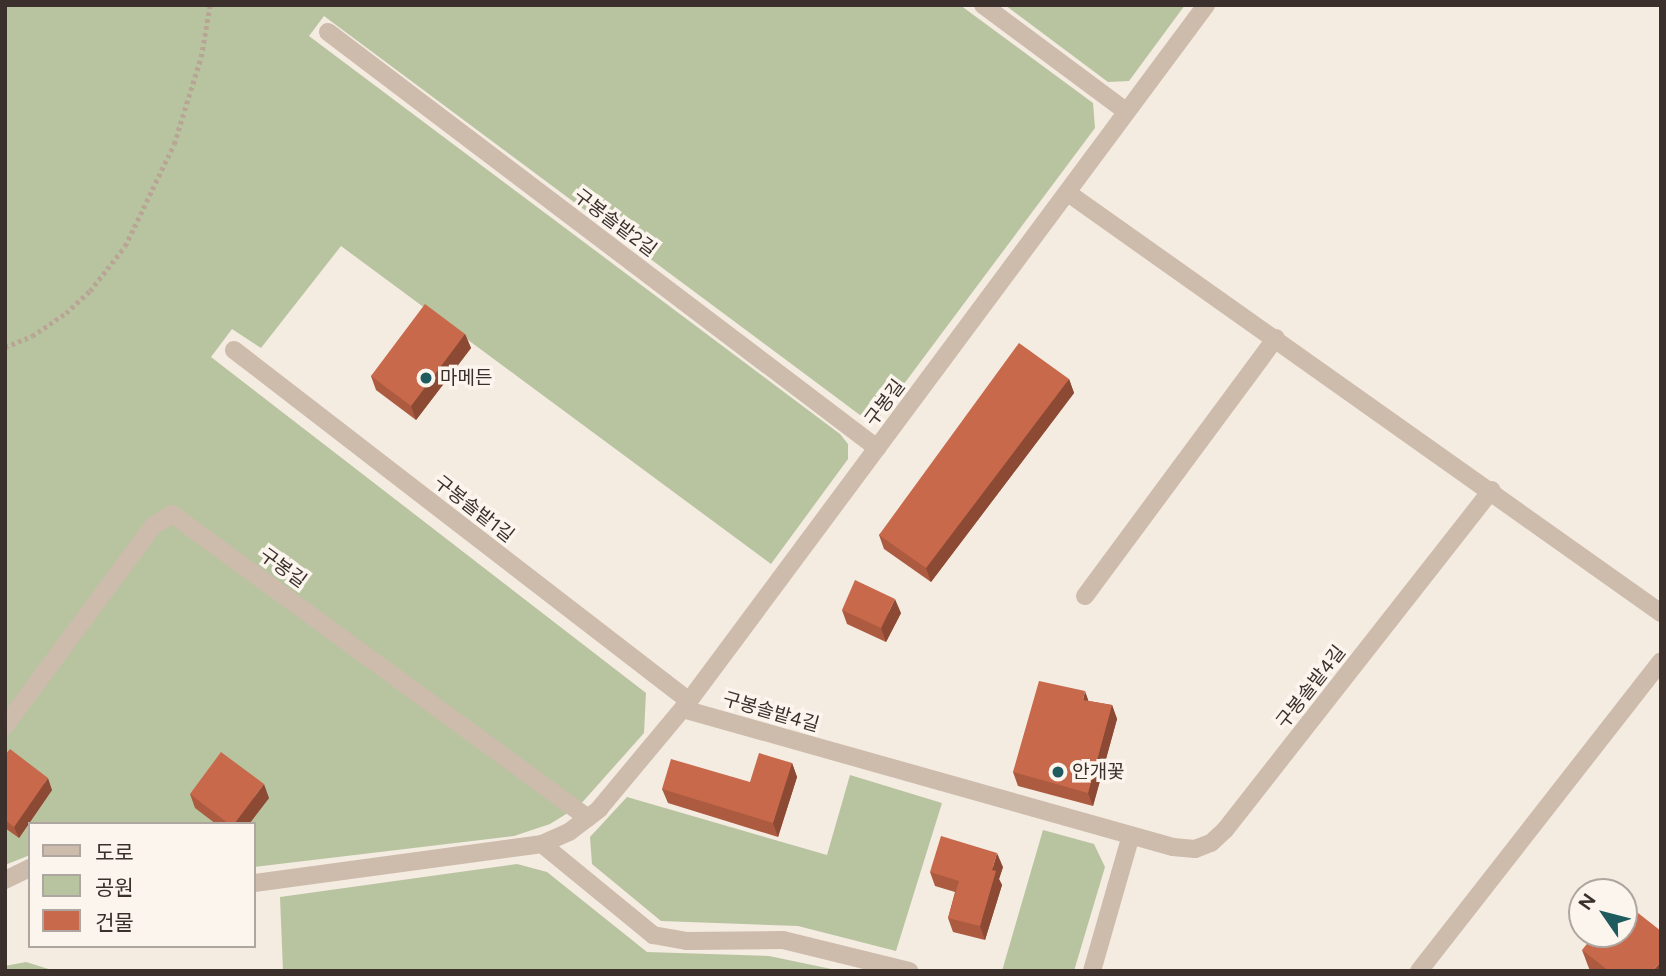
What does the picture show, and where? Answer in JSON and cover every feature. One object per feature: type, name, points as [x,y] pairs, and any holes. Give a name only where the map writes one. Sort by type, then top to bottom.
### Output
[{"type":"street","points":[[983,5],[1127,112]]},
{"type":"street","name":"구봉길","points":[[256,883],[542,844],[588,818],[628,778],[686,705],[1206,5]]},
{"type":"street","name":"구봉솔밭2길","points":[[328,32],[877,448]]},
{"type":"street","points":[[1068,192],[1492,490],[1661,613]]},
{"type":"street","points":[[1085,596],[1276,338]]},
{"type":"street","name":"구봉솔밭1길","points":[[234,350],[686,705]]},
{"type":"street","name":"구봉솔밭4길","points":[[686,705],[1131,835],[1195,849],[1218,837],[1492,490]]},
{"type":"street","name":"구봉길","points":[[5,726],[153,526],[172,514],[588,818]]},
{"type":"street","points":[[1419,971],[1661,661]]},
{"type":"street","points":[[1092,971],[1131,835]]},
{"type":"street","points":[[542,844],[653,935],[687,941],[783,940],[909,971]]},
{"type":"street","points":[[5,880],[28,869]]},
{"type":"path","points":[[5,347],[32,336],[66,313],[90,291],[125,246],[174,144],[201,57],[210,5]]},
{"type":"green space","points":[[5,5],[960,5],[1093,103],[1095,128],[880,416],[864,418],[324,16],[309,36],[840,434],[848,444],[848,459],[771,564],[341,246],[261,348],[232,329],[211,357],[646,693],[644,733],[579,806],[550,824],[514,836],[256,867],[256,822],[28,822],[28,856],[5,865]]},
{"type":"green space","points":[[1005,5],[1185,5],[1129,81],[1108,82]]},
{"type":"green space","points":[[850,775],[942,803],[896,951],[798,926],[661,921],[592,864],[590,837],[627,797],[827,855]]},
{"type":"green space","points":[[1043,830],[1094,844],[1105,867],[1074,971],[1002,971]]},
{"type":"green space","points":[[517,864],[547,872],[647,952],[769,956],[841,971],[283,971],[280,897]]},
{"type":"green space","points":[[26,962],[55,971],[5,971],[5,966]]},
{"type":"building","points":[[425,304],[465,334],[411,406],[371,376]]},
{"type":"building","points":[[1019,343],[1069,379],[926,568],[879,535]]},
{"type":"building","points":[[855,580],[895,599],[881,628],[842,610]]},
{"type":"building","points":[[1039,681],[1085,691],[1083,700],[1112,705],[1088,793],[1013,772]]},
{"type":"building","points":[[10,749],[48,778],[14,827],[5,820],[5,755]]},
{"type":"building","points":[[221,752],[264,784],[236,822],[226,822],[190,794]]},
{"type":"building","points":[[759,753],[792,763],[773,823],[662,789],[671,759],[750,782]]},
{"type":"building","points":[[941,836],[997,853],[992,870],[996,871],[980,926],[948,918],[959,881],[930,872]]},
{"type":"building","points":[[1638,913],[1661,931],[1661,961],[1653,971],[1609,971],[1582,950],[1638,948]]},
{"type":"place","name":"마메든","points":[[426,378]]},
{"type":"place","name":"안개꽃","points":[[1058,772]]}]
